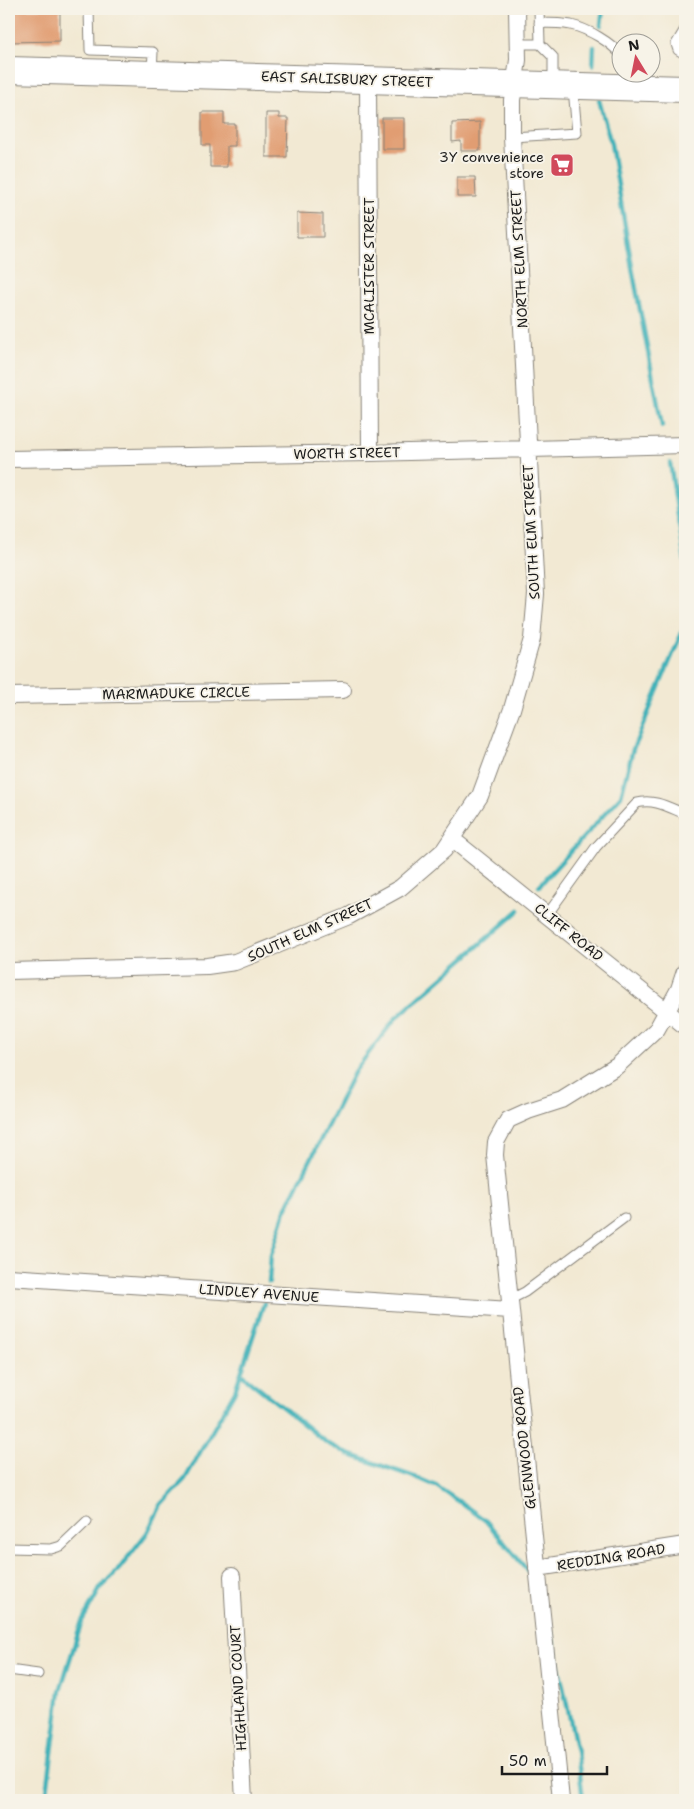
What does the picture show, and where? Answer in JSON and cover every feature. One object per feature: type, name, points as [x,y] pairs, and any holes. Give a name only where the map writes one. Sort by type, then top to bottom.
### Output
[{"type":"main road","name":"EAST SALISBURY STREET","points":[[9,70],[90,61],[152,73],[514,84],[628,84],[685,89]]},
{"type":"street","name":"NORTH ELM STREET","points":[[517,9],[518,60],[512,100],[512,137],[528,449]]},
{"type":"street","name":"MCALISTER STREET","points":[[368,80],[370,453]]},
{"type":"street","name":"WORTH STREET","points":[[9,459],[685,445]]},
{"type":"street","name":"SOUTH ELM STREET","points":[[9,971],[207,966],[235,962],[349,916],[400,888],[444,850],[480,796],[512,709],[532,640],[536,594],[528,449]]},
{"type":"street","name":"MARMADUKE CIRCLE","points":[[9,696],[343,690]]},
{"type":"street","name":"CLIFF ROAD","points":[[452,839],[685,1026]]},
{"type":"street","name":"GLENWOOD ROAD","points":[[561,1800],[509,1305],[495,1155],[496,1142],[508,1120],[528,1110],[562,1100],[617,1066],[657,1029],[679,988],[685,971]]},
{"type":"street","name":"LINDLEY AVENUE","points":[[9,1277],[509,1305]]},
{"type":"street","name":"REDDING ROAD","points":[[537,1568],[685,1545]]},
{"type":"street","name":"HIGHLAND COURT","points":[[232,1576],[244,1800]]},
{"type":"lane","points":[[88,9],[90,61]]},
{"type":"lane","points":[[512,137],[577,133],[553,57],[540,44],[539,9]]},
{"type":"lane","points":[[539,23],[571,25],[612,47]]},
{"type":"lane","points":[[685,29],[676,44],[678,50],[685,54]]},
{"type":"lane","points":[[518,44],[540,44]]},
{"type":"lane","points":[[547,915],[596,847],[638,803],[645,801],[654,802],[685,814]]},
{"type":"lane","points":[[509,1305],[624,1218]]},
{"type":"lane","points":[[9,1548],[51,1549],[61,1546],[87,1521]]},
{"type":"lane","points":[[9,1670],[38,1674]]},
{"type":"building","points":[[9,9],[60,9],[60,41],[9,42]]},
{"type":"building","points":[[202,112],[224,112],[224,124],[235,124],[235,146],[227,146],[227,167],[210,167],[210,145],[202,145]]},
{"type":"building","points":[[266,113],[279,113],[279,118],[288,118],[287,157],[266,157]]},
{"type":"building","points":[[382,118],[404,118],[404,149],[382,149]]},
{"type":"building","points":[[480,122],[480,151],[461,151],[461,141],[452,142],[452,123]]},
{"type":"building","points":[[457,177],[475,177],[476,197],[457,197]]},
{"type":"building","points":[[297,213],[323,214],[323,237],[297,237]]},
{"type":"waterway","points":[[601,25],[603,9]]},
{"type":"waterway","points":[[593,65],[594,47]]},
{"type":"waterway","points":[[599,100],[611,144],[662,426]]},
{"type":"waterway","points":[[670,463],[685,562]]},
{"type":"waterway","points":[[539,886],[621,796],[633,749],[685,625]]},
{"type":"waterway","points":[[269,1282],[271,1255],[285,1211],[355,1071],[395,1019],[519,910]]},
{"type":"waterway","points":[[46,1800],[60,1691],[82,1621],[101,1587],[119,1569],[147,1533],[161,1505],[185,1479],[235,1391],[264,1303]]},
{"type":"waterway","points":[[241,1374],[327,1443],[348,1454],[436,1486],[464,1505],[486,1521],[533,1577]]},
{"type":"waterway","points":[[551,1632],[577,1751],[583,1800]]},
{"type":"place","name":"3Y convenience store","points":[[562,165]]}]
